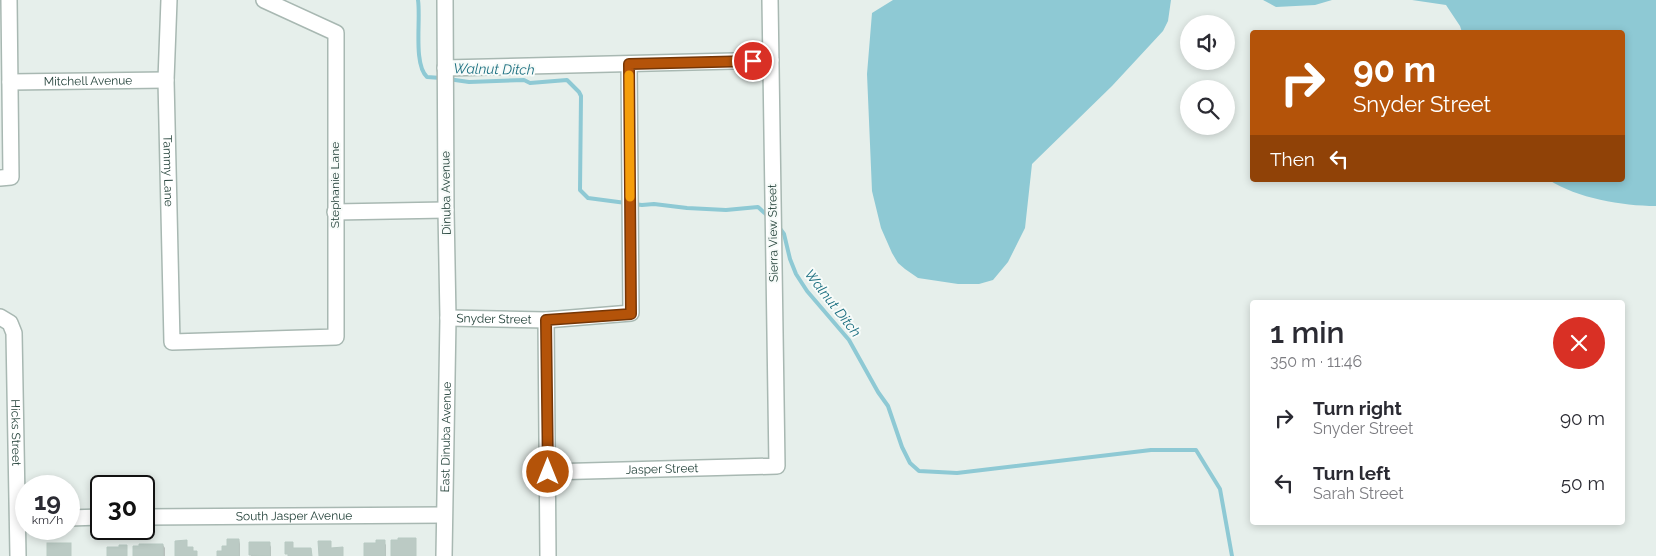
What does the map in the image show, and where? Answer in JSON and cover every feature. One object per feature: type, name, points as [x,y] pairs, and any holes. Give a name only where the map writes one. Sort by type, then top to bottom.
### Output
[{"type":"street","points":[[6,178],[10,82],[9,0]]},
{"type":"street","name":"Tammy Lane","points":[[169,0],[166,80],[172,342],[336,338]]},
{"type":"street","name":"Stephanie Lane","points":[[264,0],[336,33],[336,338]]},
{"type":"street","points":[[445,0],[445,68],[771,60]]},
{"type":"street","name":"Sierra View Street","points":[[770,0],[777,466]]},
{"type":"street","name":"Snyder Street","points":[[448,318],[546,320],[631,314],[629,64]]},
{"type":"street","name":"Dinuba Avenue","points":[[445,68],[448,318]]},
{"type":"street","name":"Mitchell Avenue","points":[[10,82],[166,80]]},
{"type":"street","points":[[335,212],[446,210]]},
{"type":"street","name":"Hicks Street","points":[[0,317],[10,323],[14,332],[20,475]]},
{"type":"street","name":"East Dinuba Avenue","points":[[444,556],[448,318]]},
{"type":"street","points":[[546,320],[548,556]]},
{"type":"street","name":"Jasper Street","points":[[548,472],[777,466]]},
{"type":"street","name":"South Jasper Avenue","points":[[155,517],[444,515]]},
{"type":"street","name":"Hicks Street","points":[[18,556],[20,540]]},
{"type":"water","points":[[893,0],[1171,0],[1168,21],[1163,31],[1112,86],[1032,164],[1025,228],[1008,262],[993,280],[979,284],[958,284],[918,278],[898,263],[881,228],[872,191],[867,74],[872,13]]},
{"type":"water","points":[[1263,0],[1332,0],[1315,5],[1276,7]]},
{"type":"water","points":[[1412,0],[1656,0],[1656,206],[1600,200],[1573,192],[1553,182],[1625,182],[1625,30],[1461,30],[1446,5]]},
{"type":"building","points":[[398,538],[416,538],[416,556],[391,556],[391,540],[398,540]]},
{"type":"building","points":[[227,539],[239,539],[239,556],[217,556],[217,551],[222,551],[222,546],[227,546]]},
{"type":"building","points":[[187,540],[187,547],[193,547],[193,551],[197,551],[197,556],[175,556],[175,541]]},
{"type":"building","points":[[376,540],[385,540],[385,556],[364,556],[364,543],[376,543]]},
{"type":"building","points":[[318,541],[331,541],[331,548],[343,547],[343,556],[319,556]]},
{"type":"building","points":[[249,542],[270,542],[270,556],[249,555]]},
{"type":"building","points":[[285,542],[293,542],[293,548],[311,548],[312,556],[288,556],[288,554],[285,554]]},
{"type":"building","points":[[47,543],[71,543],[71,556],[47,556]]},
{"type":"building","points":[[139,544],[163,544],[163,556],[133,556],[133,546],[139,546]]},
{"type":"building","points":[[119,545],[127,545],[127,556],[107,556],[107,547],[119,547]]},
{"type":"waterway","name":"Walnut Ditch","points":[[418,0],[420,62],[427,77],[441,78]]},
{"type":"waterway","name":"Walnut Ditch","points":[[448,79],[469,82],[524,80],[530,83],[567,80],[581,96],[580,190],[588,198],[626,203]]},
{"type":"waterway","name":"Walnut Ditch","points":[[633,204],[726,210],[758,207],[769,217]]},
{"type":"waterway","name":"Walnut Ditch","points":[[778,226],[784,234],[796,274],[807,291],[849,340],[888,406],[902,447],[910,463],[919,471],[957,473],[1151,450],[1196,450],[1220,489],[1232,556]]},
{"type":"slow traffic","points":[[629,75],[630,197]]},
{"type":"route","points":[[548,472],[546,320],[631,314],[629,64],[753,61]]}]
